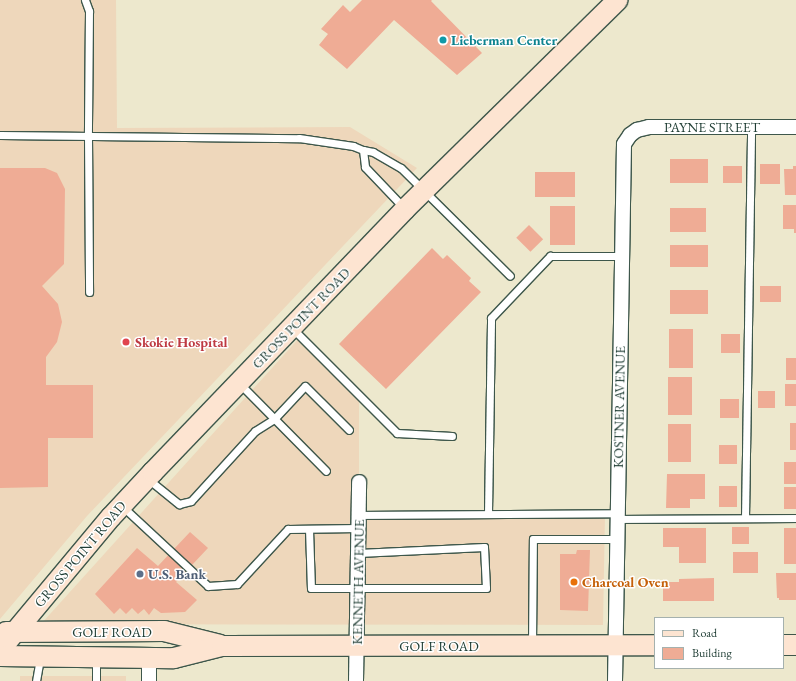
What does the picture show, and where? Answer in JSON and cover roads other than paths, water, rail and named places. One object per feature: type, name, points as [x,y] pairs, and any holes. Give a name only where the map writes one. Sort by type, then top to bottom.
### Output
[{"type":"main road","name":"GROSS POINT ROAD","points":[[0,650],[7,632],[146,478],[405,209],[618,0]]},
{"type":"main road","name":"GOLF ROAD","points":[[7,632],[164,631],[222,646]]},
{"type":"main road","name":"GOLF ROAD","points":[[0,656],[174,658],[222,646],[654,645]]},
{"type":"main road","points":[[784,645],[796,645]]},
{"type":"street","name":"PAYNE STREET","points":[[630,135],[637,130],[649,127],[796,127]]},
{"type":"street","name":"KOSTNER AVENUE","points":[[615,681],[623,155],[624,144],[630,135]]},
{"type":"street","name":"KENNETH AVENUE","points":[[356,681],[359,482]]},
{"type":"street","points":[[149,657],[149,681]]},
{"type":"lane","points":[[85,0],[89,11],[89,292]]},
{"type":"lane","points":[[745,518],[751,127]]},
{"type":"lane","points":[[0,136],[299,138],[353,146],[378,154],[401,168],[510,276]]},
{"type":"lane","points":[[363,150],[365,167],[405,209]]},
{"type":"lane","points":[[488,513],[491,318],[550,256],[621,256]]},
{"type":"lane","points":[[292,327],[397,433],[452,436]]},
{"type":"lane","points":[[238,383],[326,471]]},
{"type":"lane","points":[[146,478],[179,504],[191,501],[255,431],[274,419],[305,386],[349,430]]},
{"type":"lane","points":[[121,505],[208,586],[237,584],[288,530],[309,529],[359,522],[488,513],[796,518]]},
{"type":"lane","points":[[309,529],[311,588],[486,588],[484,548],[358,553]]},
{"type":"lane","points":[[532,646],[533,539],[617,540]]},
{"type":"lane","points":[[36,681],[41,657]]},
{"type":"lane","points":[[96,657],[96,681]]},
{"type":"place","name":"Lieberman Center","points":[[443,40]]},
{"type":"place","name":"Skokie Hospital","points":[[126,342]]},
{"type":"place","name":"U.S. Bank","points":[[140,574]]},
{"type":"place","name":"Charcoal Oven","points":[[574,582]]}]
